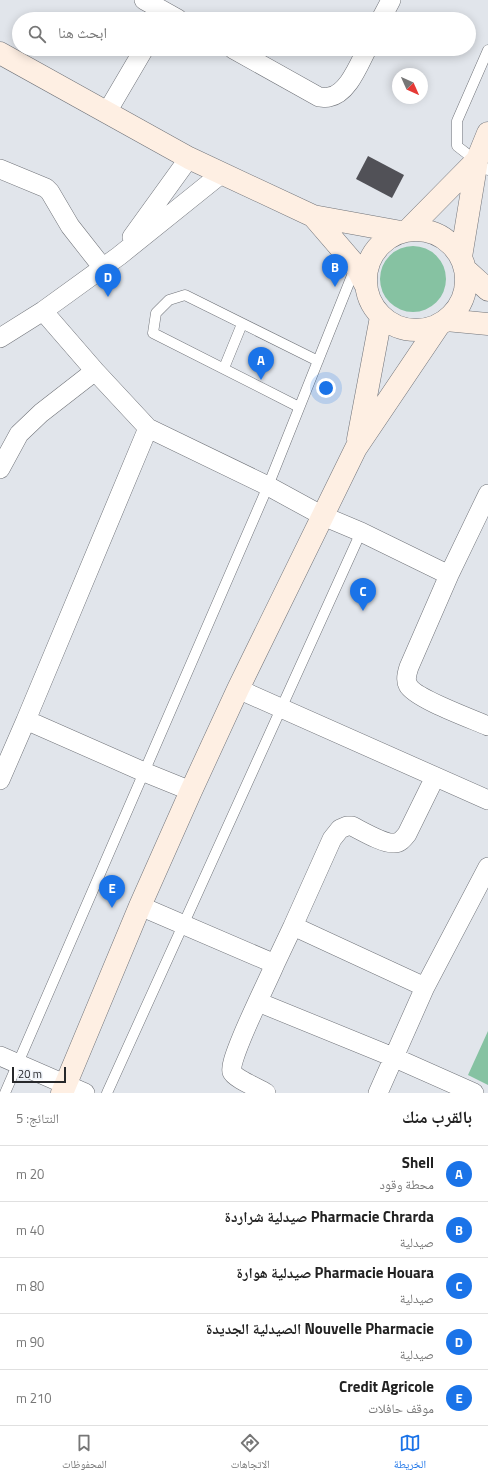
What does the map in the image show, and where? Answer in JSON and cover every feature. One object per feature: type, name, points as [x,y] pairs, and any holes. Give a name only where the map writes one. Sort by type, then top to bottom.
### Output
[{"type":"main road","points":[[0,53],[189,158],[313,216],[405,231],[421,230],[433,232],[454,246],[463,263],[488,290]]},
{"type":"main road","points":[[64,1088],[140,906],[191,791],[238,689],[356,448],[443,323],[456,310],[463,298],[466,284],[463,263],[488,133]]},
{"type":"main road","points":[[361,275],[367,267],[374,252],[386,240],[405,231],[482,165]]},
{"type":"main road","points":[[313,216],[361,275],[373,307],[381,317],[394,326],[408,330],[424,330],[443,323],[488,324]]},
{"type":"main road","points":[[356,448],[381,317]]},
{"type":"street","points":[[144,0],[169,12]]},
{"type":"street","points":[[385,12],[391,0]]},
{"type":"street","points":[[107,112],[140,56]]},
{"type":"street","points":[[246,56],[319,97],[330,97],[343,90],[352,79],[364,56]]},
{"type":"street","points":[[119,256],[189,158]]},
{"type":"street","points":[[0,169],[46,188],[50,192],[70,226],[103,268]]},
{"type":"street","points":[[0,338],[43,311],[103,268],[221,174]]},
{"type":"street","points":[[43,311],[95,371],[148,428],[268,486],[323,516],[361,532],[449,575]]},
{"type":"street","points":[[0,468],[20,434],[41,413],[95,371]]},
{"type":"street","points":[[0,780],[148,428]]},
{"type":"street","points":[[488,494],[483,518],[449,575],[408,667],[406,681],[408,687],[419,696],[488,726]]},
{"type":"street","points":[[238,689],[488,800]]},
{"type":"street","points":[[26,720],[191,791]]},
{"type":"street","points":[[266,1093],[234,1075],[231,1070],[232,1063],[332,839],[337,833],[347,826],[352,826],[389,843],[401,841],[406,834],[434,777]]},
{"type":"street","points":[[378,1093],[425,987],[487,872]]},
{"type":"street","points":[[140,906],[275,964]]},
{"type":"street","points":[[293,926],[425,987]]},
{"type":"street","points":[[258,1002],[393,1057],[474,1093]]},
{"type":"street","points":[[0,1056],[64,1088],[85,1093]]},
{"type":"lane","points":[[482,165],[457,146],[457,121],[488,50]]},
{"type":"lane","points":[[5,1093],[268,486],[318,361],[361,275]]},
{"type":"lane","points":[[299,406],[153,333],[156,313],[170,300],[184,295],[318,361]]},
{"type":"lane","points":[[224,368],[242,324]]},
{"type":"lane","points":[[107,1093],[361,532]]},
{"type":"green space","points":[[413,246],[425,249],[436,256],[443,267],[446,279],[443,291],[436,302],[425,309],[413,312],[401,309],[390,302],[383,291],[380,279],[383,267],[390,256],[401,249]]},
{"type":"green space","points":[[488,1031],[488,1085],[468,1075]]},
{"type":"building","points":[[368,156],[404,175],[392,198],[356,179]]},
{"type":"place","name":"Pharmacie Chrarda صيدلية شراردة","points":[[335,287]]},
{"type":"place","name":"Nouvelle Pharmacie الصيدلية الجديدة","points":[[108,297]]},
{"type":"place","name":"Shell","points":[[261,380]]},
{"type":"place","name":"Pharmacie Houara صيدلية هوارة","points":[[363,611]]},
{"type":"place","name":"Credit Agricole","points":[[112,908]]}]
